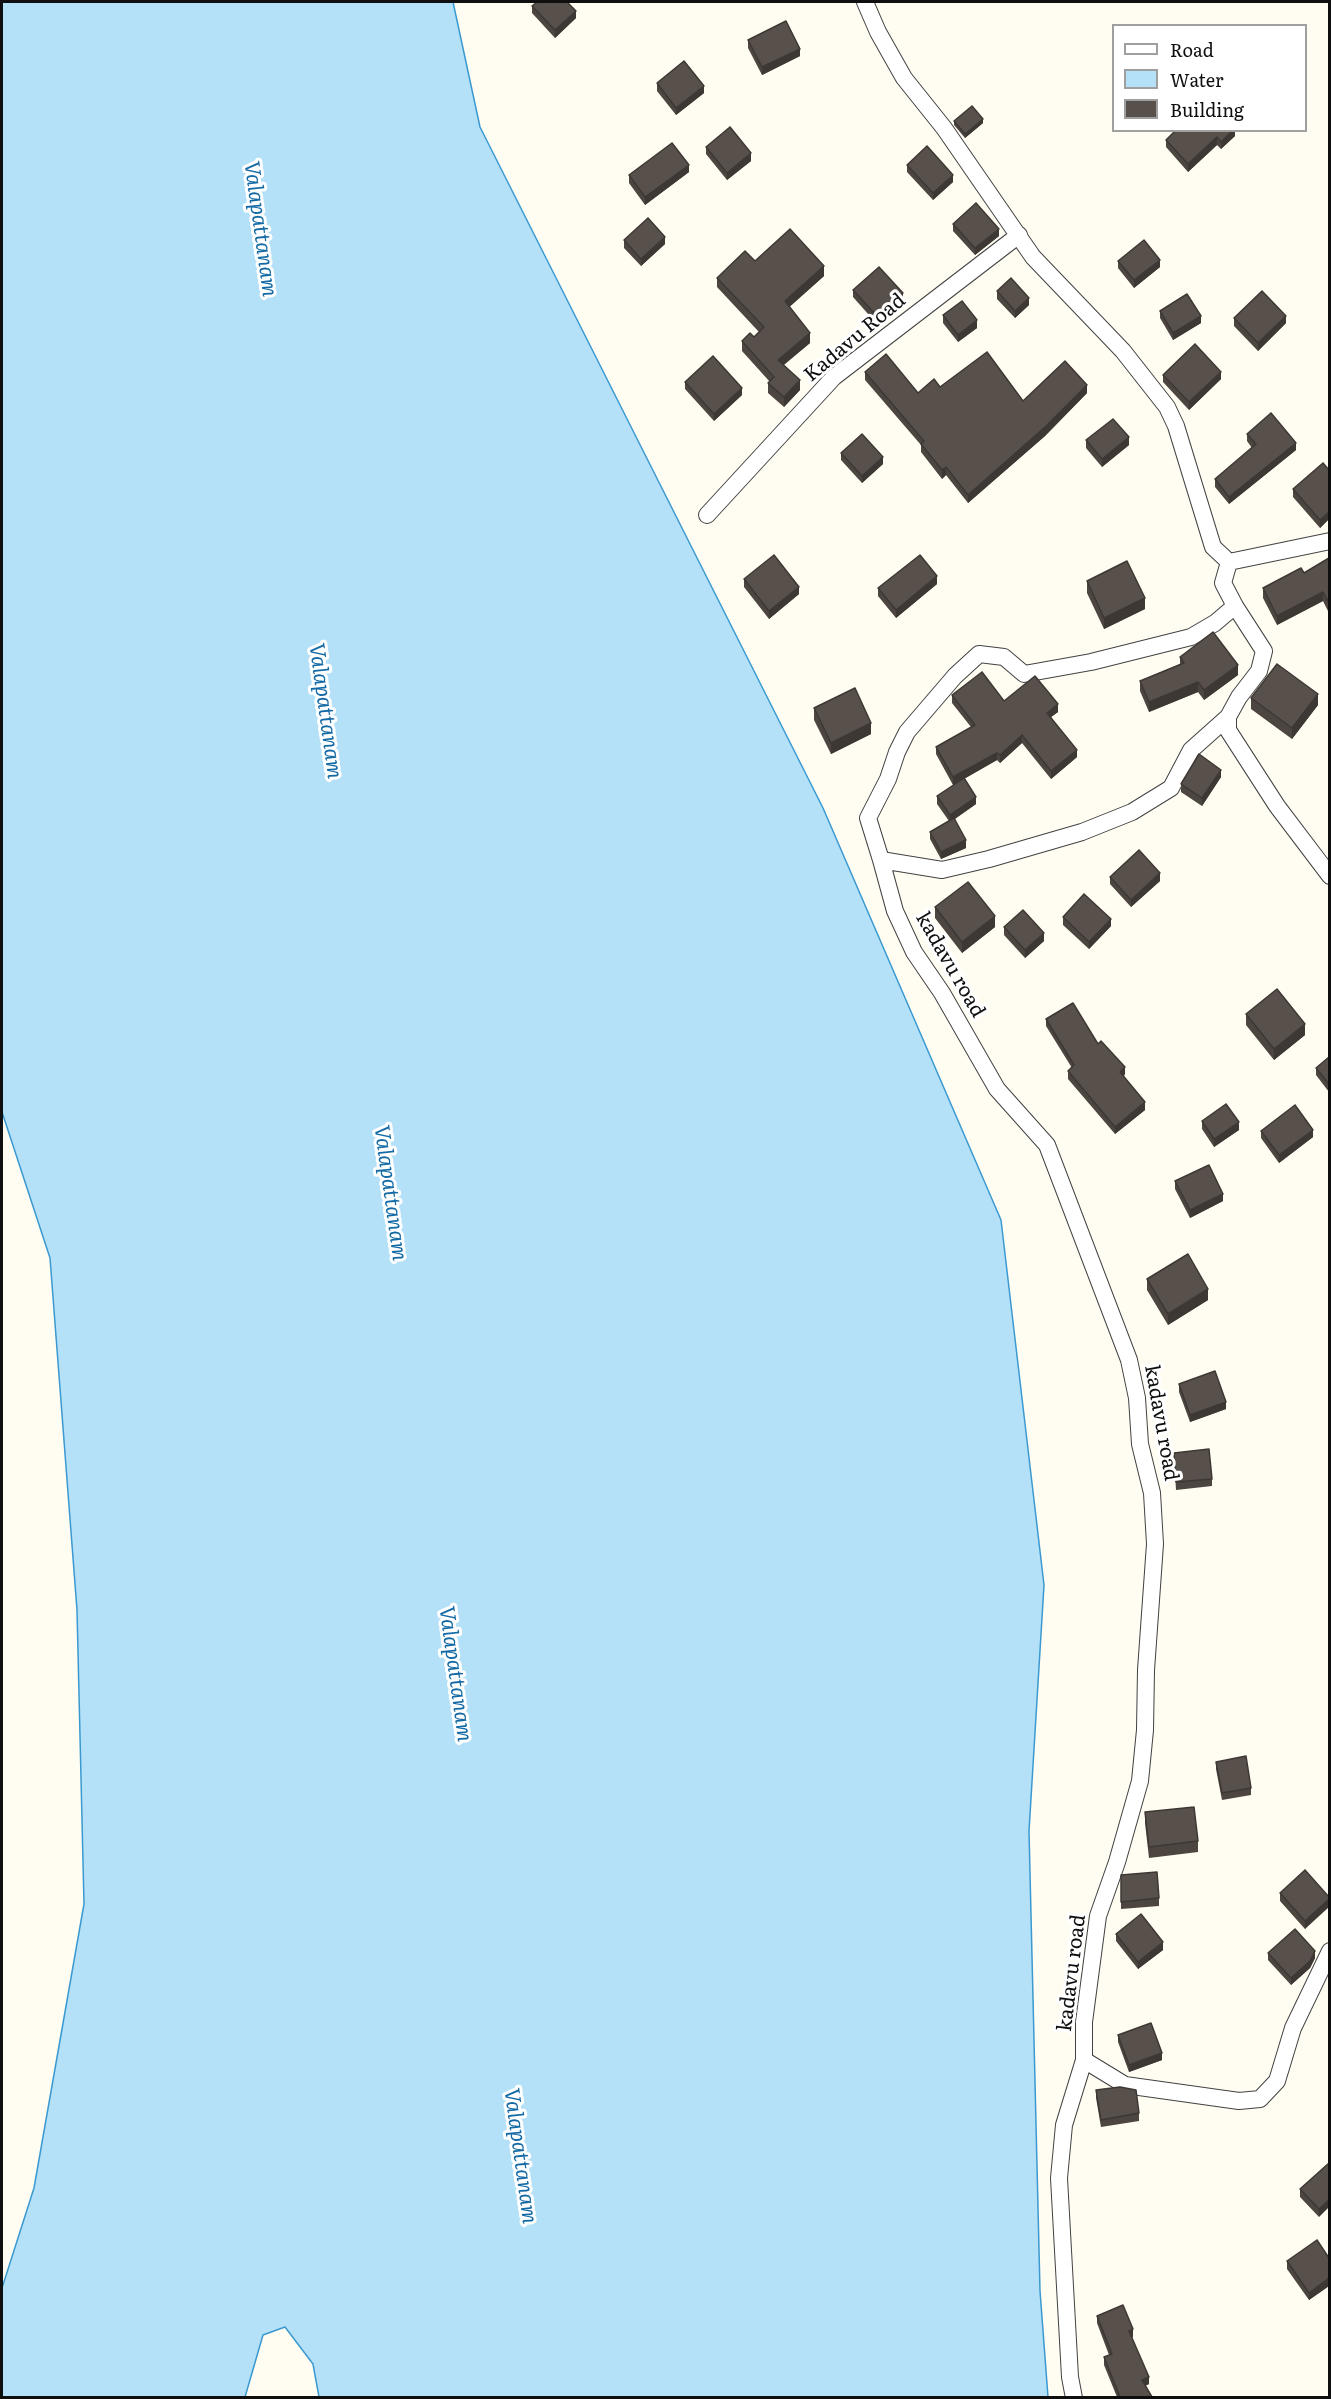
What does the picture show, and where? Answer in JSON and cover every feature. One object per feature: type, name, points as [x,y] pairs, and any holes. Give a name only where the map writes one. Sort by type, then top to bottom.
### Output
[{"type":"street","points":[[865,2],[882,40],[904,78],[944,128],[961,156],[1034,257],[1123,351],[1167,407],[1176,426],[1213,547],[1229,562]]},
{"type":"street","name":"Kadavu Road","points":[[707,515],[834,377],[1019,235]]},
{"type":"street","points":[[1229,562],[1329,541]]},
{"type":"street","points":[[881,860],[942,870],[989,859],[1082,832],[1132,812],[1171,788],[1191,750],[1228,717],[1239,697],[1259,671],[1264,651],[1223,583],[1229,562]]},
{"type":"street","name":"kadavu road","points":[[1235,606],[1215,623],[1191,637],[1091,662],[1024,674],[1004,657],[979,654],[955,676],[907,732],[888,779],[868,818],[895,911],[914,952],[942,993],[997,1089],[1047,1145],[1129,1360],[1137,1398],[1140,1444],[1152,1493],[1155,1544],[1146,1670],[1145,1730],[1140,1781],[1117,1862],[1098,1916],[1084,2022],[1084,2060],[1125,2085],[1239,2101],[1260,2099],[1278,2081],[1293,2028],[1329,1951]]},
{"type":"street","points":[[1228,717],[1228,730],[1277,806],[1329,876]]},
{"type":"street","points":[[1074,2397],[1070,2377],[1059,2178],[1064,2125],[1084,2060]]},
{"type":"water","name":"Valapattanam","points":[[2,2],[453,2],[480,127],[823,808],[1001,1220],[1044,1585],[1029,1831],[1040,2291],[1048,2397],[319,2397],[313,2364],[285,2327],[263,2335],[245,2397],[2,2397],[2,2288],[34,2188],[84,1904],[77,1610],[50,1258],[2,1112]]},
{"type":"building","points":[[537,2],[567,2],[576,11],[555,30],[532,6]]},
{"type":"building","points":[[786,21],[800,49],[762,67],[748,40]]},
{"type":"building","points":[[684,61],[704,86],[676,108],[657,83]]},
{"type":"building","points":[[972,106],[983,119],[965,134],[954,121]]},
{"type":"building","points":[[730,127],[751,153],[727,173],[706,147]]},
{"type":"building","points":[[1174,132],[1231,132],[1221,142],[1217,137],[1188,164],[1166,140]]},
{"type":"building","points":[[672,143],[689,165],[645,197],[629,175]]},
{"type":"building","points":[[927,146],[953,175],[933,193],[907,165]]},
{"type":"building","points":[[976,203],[999,229],[975,248],[953,224]]},
{"type":"building","points":[[648,218],[665,237],[641,259],[624,240]]},
{"type":"building","points":[[790,229],[824,266],[785,301],[810,333],[778,360],[800,380],[784,397],[768,383],[774,377],[742,341],[750,333],[754,337],[764,327],[717,278],[745,251],[755,261]]},
{"type":"building","points":[[1144,240],[1160,260],[1134,280],[1118,261]]},
{"type":"building","points":[[879,267],[903,293],[877,316],[853,290]]},
{"type":"building","points":[[1011,278],[1029,298],[1015,311],[997,291]]},
{"type":"building","points":[[1262,291],[1286,316],[1258,343],[1234,318]]},
{"type":"building","points":[[1187,294],[1201,316],[1173,333],[1160,311]]},
{"type":"building","points":[[962,301],[977,320],[958,335],[943,315]]},
{"type":"building","points":[[1195,344],[1221,372],[1189,402],[1163,375]]},
{"type":"building","points":[[987,352],[1023,401],[1065,361],[1087,385],[1045,427],[968,495],[946,467],[942,470],[921,444],[924,441],[865,372],[886,354],[918,393],[934,379],[940,387]]},
{"type":"building","points":[[713,356],[742,388],[714,414],[685,382]]},
{"type":"building","points":[[1271,413],[1296,443],[1229,497],[1215,479],[1256,444],[1247,434]]},
{"type":"building","points":[[1113,419],[1129,437],[1102,459],[1086,440]]},
{"type":"building","points":[[862,434],[883,457],[862,476],[841,453]]},
{"type":"building","points":[[1323,463],[1329,470],[1329,512],[1320,520],[1293,489]]},
{"type":"building","points":[[774,555],[799,587],[769,611],[744,579]]},
{"type":"building","points":[[920,555],[937,576],[896,610],[878,588]]},
{"type":"building","points":[[1329,558],[1329,603],[1323,592],[1277,616],[1263,588],[1301,568],[1304,573]]},
{"type":"building","points":[[1127,561],[1145,598],[1104,618],[1087,581]]},
{"type":"building","points":[[1213,632],[1238,665],[1204,690],[1198,682],[1149,702],[1140,681],[1184,663],[1180,657]]},
{"type":"building","points":[[1277,664],[1318,694],[1292,728],[1251,698]]},
{"type":"building","points":[[982,672],[1004,701],[1035,676],[1058,704],[1047,713],[1077,750],[1051,771],[1022,735],[1000,755],[997,753],[953,777],[936,747],[975,725],[952,695]]},
{"type":"building","points":[[855,688],[871,723],[831,743],[814,708]]},
{"type":"building","points":[[1199,754],[1221,770],[1202,798],[1181,784]]},
{"type":"building","points":[[964,778],[976,797],[950,815],[937,796]]},
{"type":"building","points":[[954,818],[966,840],[941,852],[930,832]]},
{"type":"building","points":[[1139,850],[1160,873],[1131,900],[1110,877]]},
{"type":"building","points":[[968,882],[995,916],[962,942],[935,907]]},
{"type":"building","points":[[1084,894],[1111,919],[1089,942],[1063,917]]},
{"type":"building","points":[[1023,910],[1044,933],[1025,950],[1004,927]]},
{"type":"building","points":[[1277,989],[1305,1024],[1274,1049],[1246,1014]]},
{"type":"building","points":[[1073,1003],[1098,1044],[1101,1041],[1125,1067],[1120,1072],[1145,1102],[1115,1127],[1068,1071],[1074,1065],[1046,1019]]},
{"type":"building","points":[[1329,1057],[1329,1084],[1316,1068]]},
{"type":"building","points":[[1226,1104],[1239,1122],[1214,1139],[1202,1121]]},
{"type":"building","points":[[1295,1105],[1313,1130],[1279,1155],[1261,1131]]},
{"type":"building","points":[[1209,1165],[1223,1194],[1190,1210],[1175,1181]]},
{"type":"building","points":[[1188,1254],[1208,1289],[1168,1314],[1147,1279]]},
{"type":"building","points":[[1215,1371],[1226,1402],[1190,1415],[1179,1384]]},
{"type":"building","points":[[1209,1449],[1212,1479],[1176,1482],[1174,1453]]},
{"type":"building","points":[[1246,1756],[1251,1788],[1222,1793],[1216,1762]]},
{"type":"building","points":[[1194,1807],[1198,1841],[1149,1847],[1145,1812]]},
{"type":"building","points":[[1305,1870],[1329,1899],[1305,1921],[1280,1893]]},
{"type":"building","points":[[1157,1872],[1159,1898],[1121,1902],[1121,1875]]},
{"type":"building","points":[[1141,1914],[1163,1942],[1138,1962],[1116,1934]]},
{"type":"building","points":[[1295,1929],[1315,1951],[1310,1961],[1291,1978],[1268,1953]]},
{"type":"building","points":[[1151,2023],[1162,2053],[1129,2065],[1118,2035]]},
{"type":"building","points":[[1120,2087],[1136,2090],[1139,2113],[1101,2120],[1096,2090]]},
{"type":"building","points":[[1329,2163],[1329,2200],[1319,2209],[1300,2189]]},
{"type":"building","points":[[1317,2240],[1329,2258],[1329,2278],[1309,2293],[1287,2261]]},
{"type":"building","points":[[1123,2305],[1133,2329],[1129,2331],[1149,2377],[1142,2380],[1152,2397],[1120,2397],[1104,2357],[1112,2354],[1097,2316]]}]
